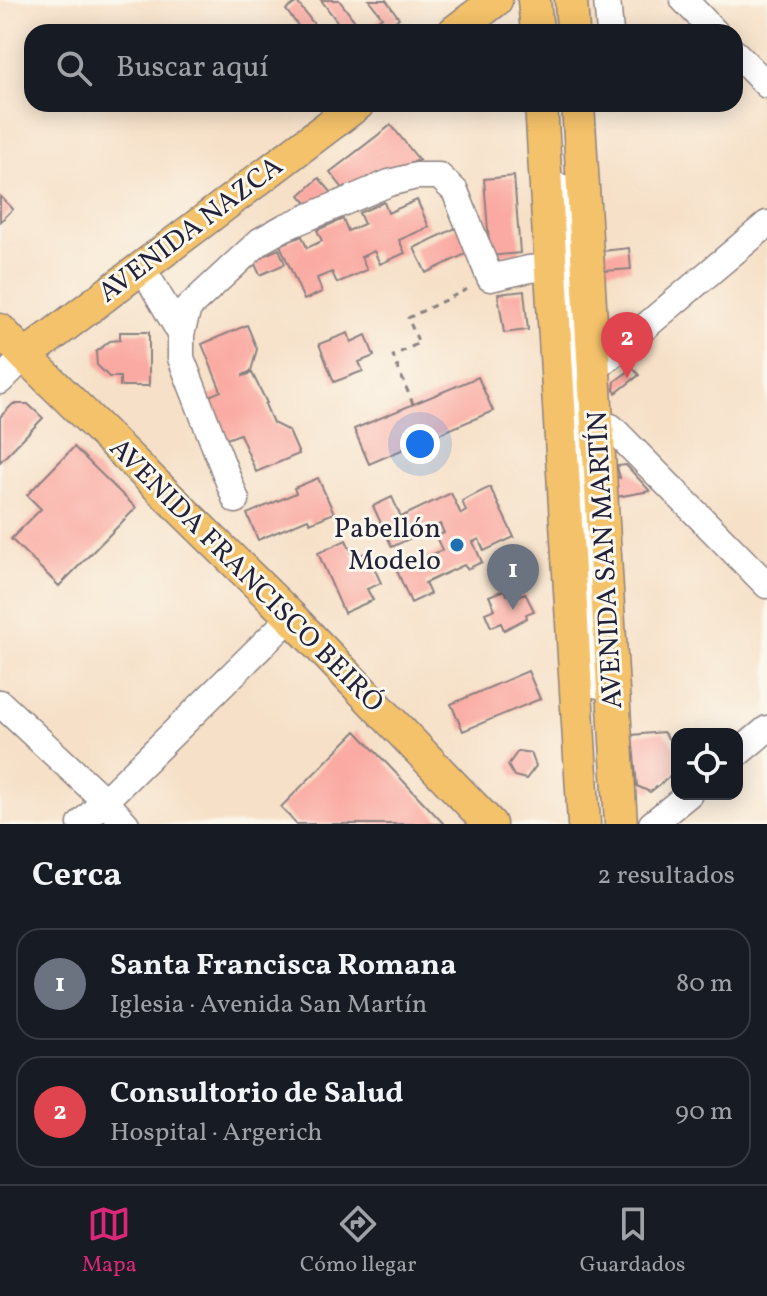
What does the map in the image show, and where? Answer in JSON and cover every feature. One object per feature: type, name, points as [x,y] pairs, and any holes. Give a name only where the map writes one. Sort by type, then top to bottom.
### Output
[{"type":"main road","points":[[464,24],[496,0]]},
{"type":"main road","points":[[534,0],[536,24]]},
{"type":"main road","points":[[571,0],[572,24]]},
{"type":"main road","name":"AVENIDA NAZCA","points":[[25,356],[347,112]]},
{"type":"main road","name":"AVENIDA SAN MARTÍN","points":[[541,112],[551,267],[578,420],[621,824]]},
{"type":"main road","name":"AVENIDA SAN MARTÍN","points":[[579,112],[595,369],[578,420],[584,824]]},
{"type":"main road","name":"AVENIDA FRANCISCO BEIRÓ","points":[[0,330],[291,617],[490,824]]},
{"type":"street","points":[[547,0],[547,24]]},
{"type":"street","points":[[559,0],[560,24]]},
{"type":"street","points":[[607,0],[609,24]]},
{"type":"street","points":[[684,0],[707,24]]},
{"type":"street","points":[[743,61],[767,85]]},
{"type":"street","points":[[554,112],[568,264],[608,824]]},
{"type":"street","points":[[566,112],[584,390],[573,469],[595,824]]},
{"type":"street","points":[[236,500],[181,358],[181,334],[188,308],[260,241],[285,227],[389,183],[416,176],[439,176],[455,191],[490,278],[551,267]]},
{"type":"street","points":[[595,369],[767,224]]},
{"type":"street","points":[[142,267],[181,334]]},
{"type":"street","points":[[0,381],[25,356]]},
{"type":"street","points":[[578,420],[611,427],[767,585]]},
{"type":"street","points":[[81,824],[291,617]]},
{"type":"street","points":[[0,703],[126,824]]},
{"type":"street","points":[[743,749],[767,729]]},
{"type":"street","points":[[652,824],[682,800]]},
{"type":"path","points":[[413,404],[393,356],[419,343],[408,318],[490,278]]},
{"type":"building","points":[[321,0],[339,0],[357,24],[339,24]]},
{"type":"building","points":[[369,0],[386,0],[399,18],[391,24],[373,24],[382,17]]},
{"type":"building","points":[[297,2],[314,24],[297,24],[286,10]]},
{"type":"building","points":[[391,125],[419,160],[345,191],[330,172]]},
{"type":"building","points":[[514,176],[520,253],[490,256],[484,179]]},
{"type":"building","points":[[319,178],[332,193],[313,210],[300,195]]},
{"type":"building","points":[[0,196],[13,209],[0,222]]},
{"type":"building","points":[[417,200],[429,227],[399,240],[405,253],[380,264],[374,251],[361,257],[367,270],[337,283],[332,272],[317,278],[322,292],[304,300],[280,245],[302,236],[307,248],[322,241],[317,230],[343,219],[348,231],[364,224],[359,213],[384,202],[388,213]]},
{"type":"building","points":[[462,225],[474,250],[426,273],[414,248]]},
{"type":"building","points":[[629,248],[631,269],[604,271],[603,251]]},
{"type":"building","points":[[279,249],[285,264],[260,275],[253,260]]},
{"type":"building","points":[[524,291],[528,330],[504,333],[498,294]]},
{"type":"building","points":[[247,325],[257,349],[251,371],[243,376],[252,373],[273,423],[289,431],[299,454],[256,472],[240,434],[224,440],[207,397],[221,391],[202,344]]},
{"type":"building","points":[[120,332],[149,332],[149,386],[120,386],[120,377],[109,377],[97,365],[96,352],[110,341],[120,340]]},
{"type":"building","points":[[348,333],[351,342],[366,335],[374,356],[359,362],[363,371],[334,382],[319,344]]},
{"type":"building","points":[[633,368],[639,375],[616,393],[615,381]]},
{"type":"building","points":[[478,377],[493,411],[369,464],[354,429]]},
{"type":"building","points":[[13,404],[28,404],[43,418],[0,462],[0,417]]},
{"type":"building","points":[[74,447],[136,508],[59,586],[11,539],[41,509],[27,495]]},
{"type":"building","points":[[626,465],[650,491],[616,497],[616,477],[620,478],[617,466]]},
{"type":"building","points":[[318,478],[334,513],[310,523],[308,519],[258,540],[247,514],[296,493],[294,488]]},
{"type":"building","name":"Pabellón Modelo","points":[[490,487],[514,537],[484,551],[479,539],[473,542],[482,562],[467,569],[464,565],[425,583],[430,594],[411,603],[397,571],[442,550],[436,537],[444,533],[440,524],[392,547],[373,506],[392,497],[401,517],[451,493],[461,514],[466,511],[462,501]]},
{"type":"building","points":[[346,540],[354,558],[367,552],[381,583],[367,589],[373,600],[344,613],[318,553]]},
{"type":"building","points":[[504,590],[507,595],[515,591],[518,596],[525,593],[534,611],[504,630],[501,623],[491,627],[485,613],[495,609],[489,596]]},
{"type":"building","points":[[528,671],[540,699],[463,731],[451,704]]},
{"type":"building","points":[[356,731],[444,824],[296,824],[281,807]]},
{"type":"building","points":[[663,732],[671,742],[671,776],[650,792],[637,786],[632,735]]},
{"type":"building","points":[[518,751],[531,753],[536,766],[526,779],[514,776],[508,765]]},
{"type":"place","name":"Consultorio de Salud","points":[[627,378]]},
{"type":"place","name":"Pabellón Modelo","points":[[457,545]]},
{"type":"place","name":"Santa Francisca Romana","points":[[513,610]]}]
